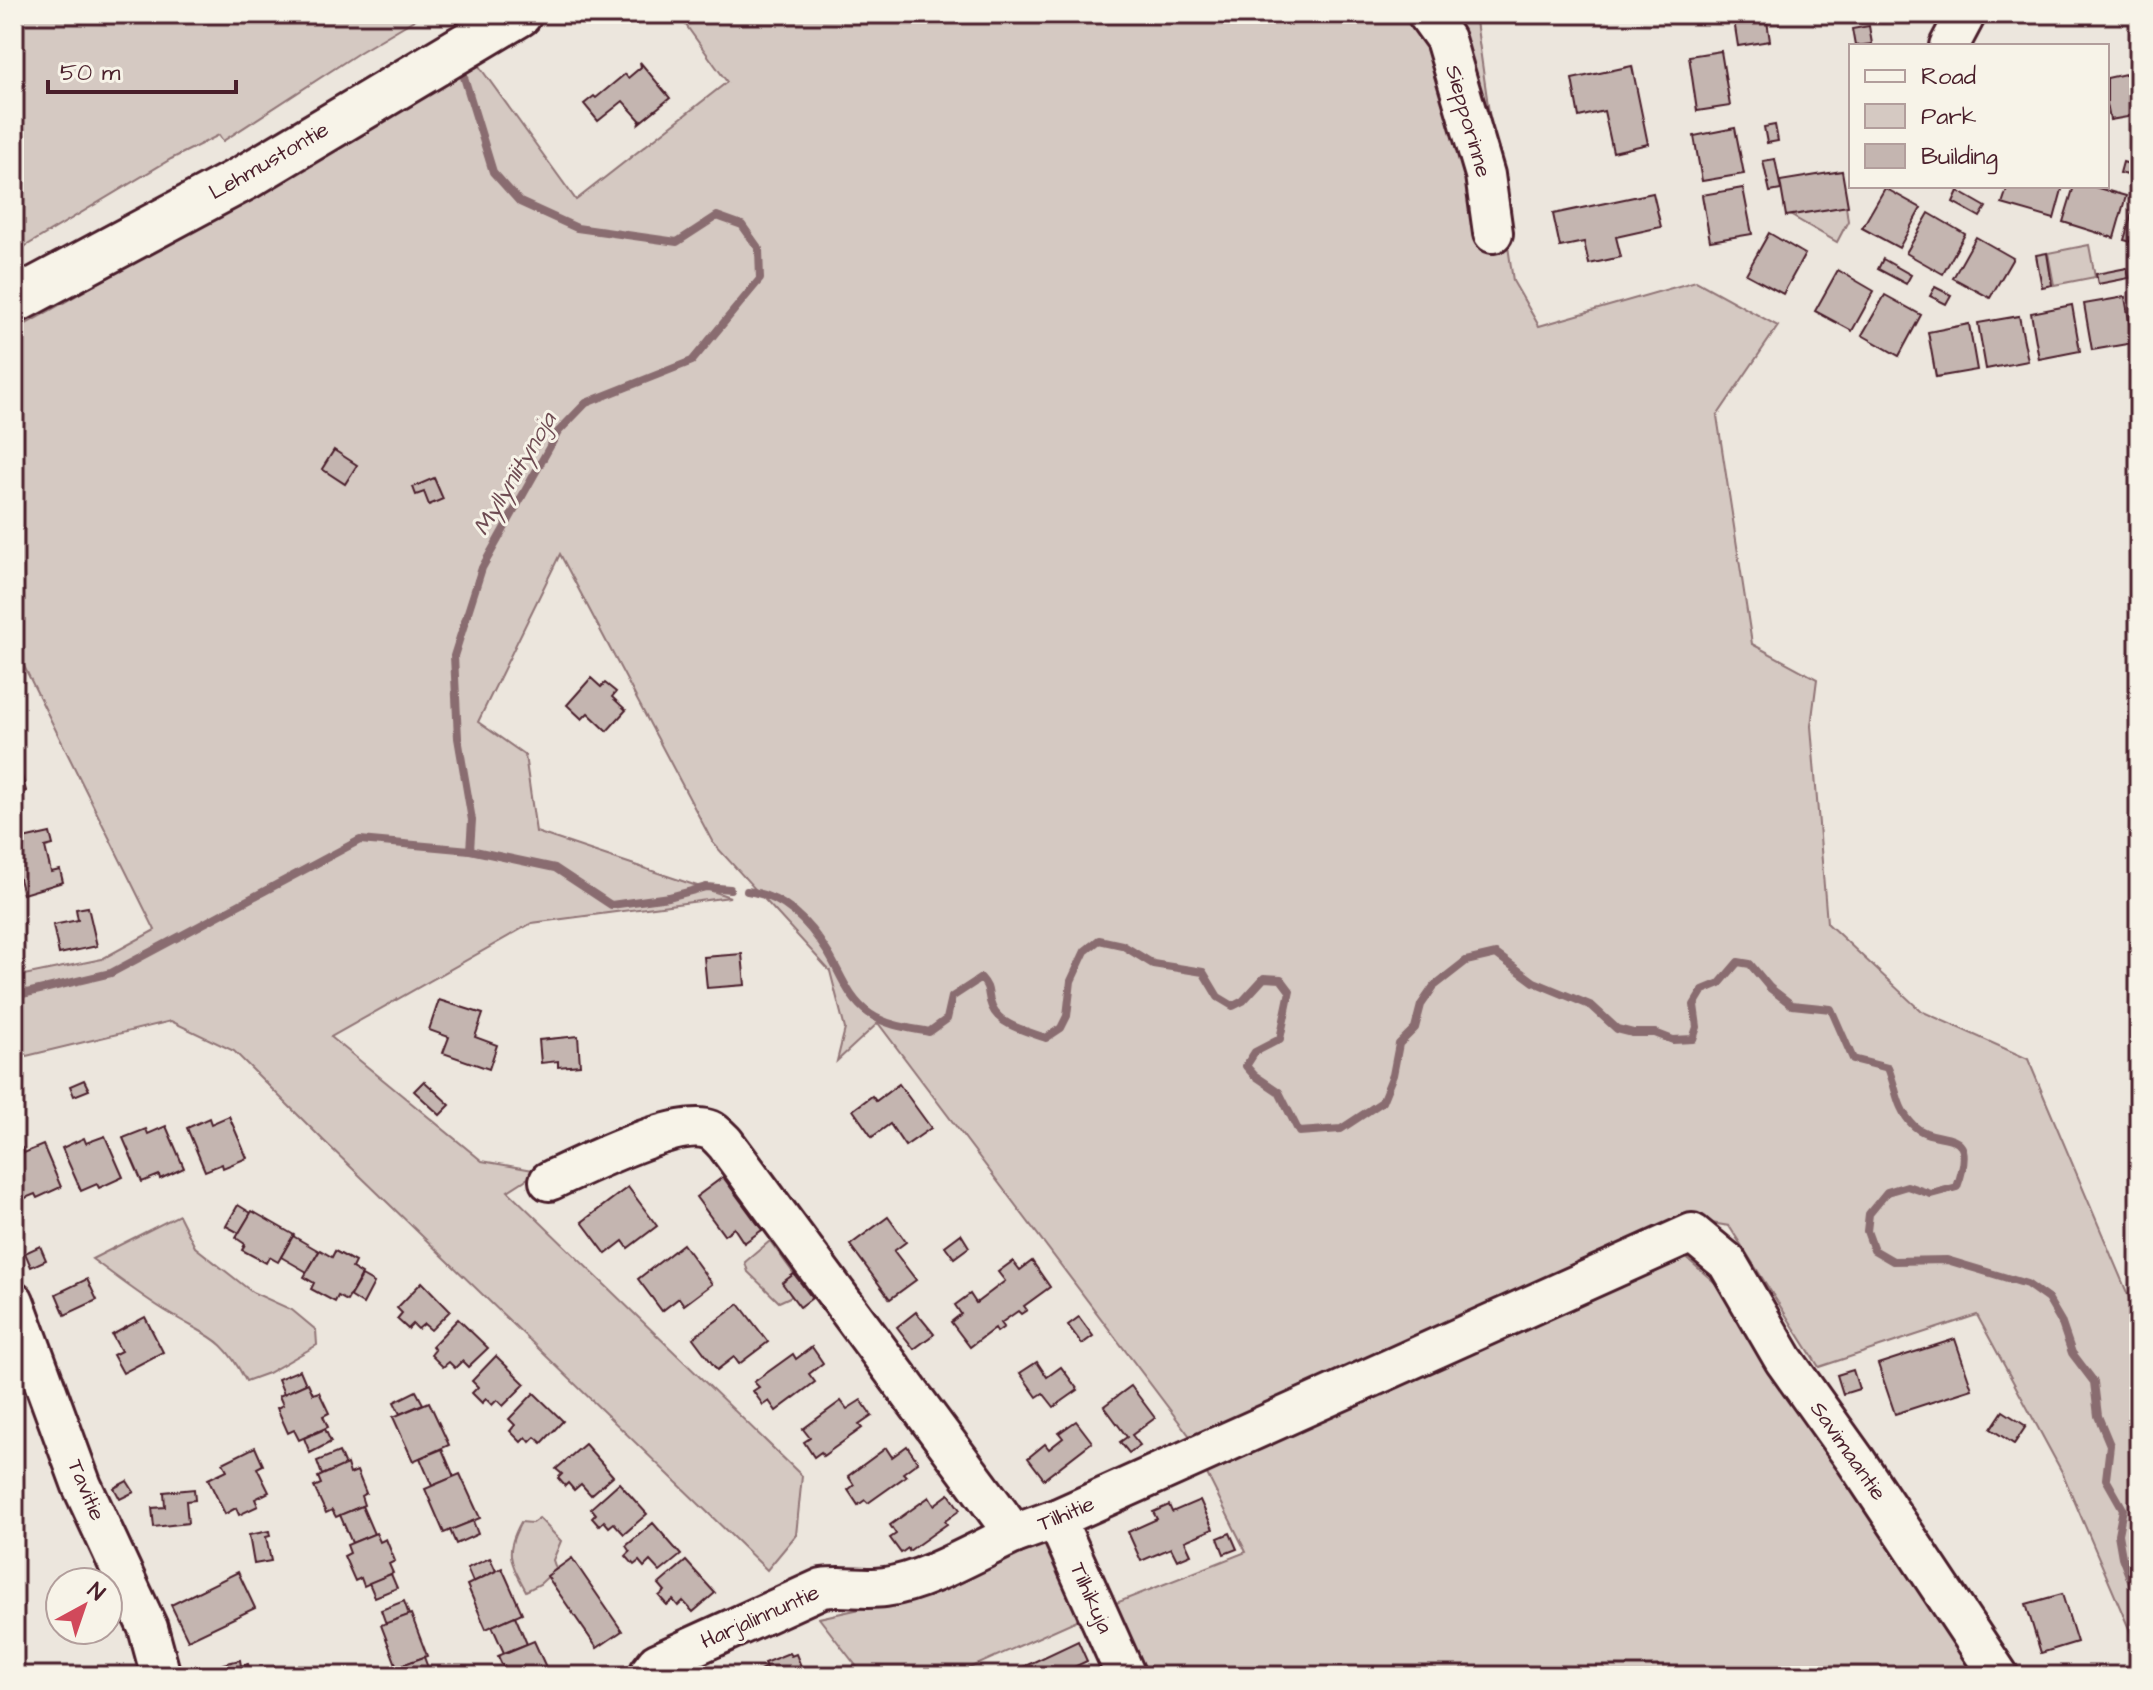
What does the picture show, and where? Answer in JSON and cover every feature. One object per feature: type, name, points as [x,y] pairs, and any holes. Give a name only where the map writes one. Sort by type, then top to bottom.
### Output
[{"type":"main road","name":"Lehmustontie","points":[[14,301],[246,177],[519,14]]},
{"type":"street","name":"Siepporinne","points":[[1427,14],[1445,39],[1485,175],[1493,233]]},
{"type":"street","points":[[1950,44],[1966,14]]},
{"type":"street","name":"Tilhitie","points":[[549,1181],[639,1142],[692,1128],[710,1130],[725,1143],[1014,1534],[1056,1519],[1692,1233]]},
{"type":"street","name":"Savimaantie","points":[[1692,1233],[1727,1262],[1784,1360],[1856,1461],[1999,1676]]},
{"type":"street","name":"Tavitie","points":[[14,1301],[82,1486],[148,1628],[161,1676]]},
{"type":"street","name":"Tilhikuja","points":[[1056,1519],[1126,1676]]},
{"type":"street","name":"Harjalinnuntie","points":[[651,1676],[650,1672],[657,1663],[822,1588],[838,1585],[881,1588],[908,1583],[1014,1534]]},
{"type":"green space","points":[[14,14],[424,14],[223,141],[219,135],[171,159],[14,253]]},
{"type":"green space","points":[[678,14],[1475,14],[1513,281],[1539,326],[1696,281],[1778,326],[1717,416],[1752,644],[1817,679],[1811,726],[1827,923],[1921,1011],[2028,1059],[2139,1321],[2139,1652],[2062,1472],[1977,1315],[1819,1367],[1729,1226],[1687,1219],[1195,1443],[878,1023],[837,1061],[845,1029],[830,971],[713,843],[560,554],[478,722],[525,755],[536,832],[730,897],[532,923],[331,1037],[482,1161],[539,1171],[508,1191],[802,1476],[796,1535],[767,1570],[234,1051],[171,1021],[14,1059],[14,977],[102,959],[155,930],[14,646],[14,331],[479,66],[576,200],[727,82]]},
{"type":"green space","points":[[1846,206],[1848,221],[1837,242],[1790,215]]},
{"type":"green space","points":[[2089,245],[2095,277],[2054,285],[2048,253]]},
{"type":"green space","points":[[179,1215],[195,1247],[252,1292],[292,1310],[316,1330],[317,1345],[268,1373],[246,1381],[229,1354],[214,1339],[149,1300],[92,1259]]},
{"type":"green space","points":[[770,1241],[794,1274],[783,1283],[792,1296],[779,1302],[748,1272],[745,1262]]},
{"type":"green space","points":[[1683,1255],[1720,1287],[1975,1676],[1143,1676],[1111,1605],[1246,1552],[1204,1468]]},
{"type":"green space","points":[[539,1518],[561,1541],[553,1560],[556,1569],[540,1584],[526,1591],[511,1557],[512,1542],[521,1522],[532,1523]]},
{"type":"green space","points":[[1054,1534],[1084,1617],[952,1676],[864,1676],[819,1618],[919,1596]]},
{"type":"green space","points":[[2139,1652],[2139,1676],[2125,1676],[2131,1672]]},
{"type":"building","points":[[1733,14],[1766,14],[1770,41],[1738,46]]},
{"type":"building","points":[[1881,14],[1914,14],[1914,19],[1882,23]]},
{"type":"building","points":[[1869,26],[1872,44],[1855,44],[1852,29]]},
{"type":"building","points":[[1721,51],[1730,106],[1697,111],[1689,56]]},
{"type":"building","points":[[640,62],[670,98],[639,123],[640,120],[623,101],[598,121],[584,104],[625,74],[628,78],[641,67]]},
{"type":"building","points":[[1632,66],[1648,144],[1613,152],[1604,111],[1579,117],[1572,79]]},
{"type":"building","points":[[2139,71],[2139,115],[2110,120],[2109,78]]},
{"type":"building","points":[[1775,125],[1778,141],[1767,143],[1764,127]]},
{"type":"building","points":[[1735,128],[1744,174],[1702,181],[1694,136]]},
{"type":"building","points":[[1775,159],[1781,190],[1770,192],[1763,161]]},
{"type":"building","points":[[2123,162],[2139,167],[2139,178],[2120,173]]},
{"type":"building","points":[[1842,171],[1848,206],[1786,216],[1780,181]]},
{"type":"building","points":[[1743,188],[1752,234],[1710,241],[1702,195]]},
{"type":"building","points":[[1885,188],[1921,208],[1899,248],[1862,228]]},
{"type":"building","points":[[2007,188],[2062,188],[2054,219],[2002,204]]},
{"type":"building","points":[[2073,188],[2098,188],[2126,196],[2114,238],[2063,222]]},
{"type":"building","points":[[1958,191],[1986,207],[1980,217],[1953,202]]},
{"type":"building","points":[[1653,193],[1661,227],[1616,237],[1621,257],[1589,264],[1584,242],[1560,247],[1553,214]]},
{"type":"building","points":[[2136,199],[2139,200],[2139,244],[2124,240]]},
{"type":"building","points":[[1929,213],[1965,234],[1943,274],[1906,253]]},
{"type":"building","points":[[1769,233],[1805,254],[1783,294],[1746,274]]},
{"type":"building","points":[[1976,237],[2013,258],[1990,298],[1953,278]]},
{"type":"building","points":[[2047,253],[2052,285],[2042,287],[2036,255]]},
{"type":"building","points":[[1883,259],[1911,275],[1906,284],[1878,269]]},
{"type":"building","points":[[2127,268],[2129,278],[2098,284],[2096,274]]},
{"type":"building","points":[[1838,270],[1874,291],[1852,331],[1815,311]]},
{"type":"building","points":[[1935,287],[1951,295],[1946,304],[1930,296]]},
{"type":"building","points":[[1885,295],[1921,315],[1899,356],[1862,335]]},
{"type":"building","points":[[2125,297],[2133,343],[2092,350],[2084,304]]},
{"type":"building","points":[[2072,305],[2080,351],[2039,359],[2031,313]]},
{"type":"building","points":[[2019,316],[2028,361],[1986,369],[1978,323]]},
{"type":"building","points":[[1969,324],[1977,370],[1936,377],[1928,332]]},
{"type":"building","points":[[334,450],[357,465],[345,484],[322,469]]},
{"type":"building","points":[[434,478],[443,499],[429,505],[424,492],[416,495],[413,487]]},
{"type":"building","points":[[591,678],[601,687],[605,683],[616,692],[612,697],[626,710],[607,731],[588,713],[582,719],[567,705]]},
{"type":"building","points":[[18,761],[26,791],[14,794],[14,762]]},
{"type":"building","points":[[50,833],[53,845],[45,847],[51,872],[60,870],[63,882],[23,894],[14,860],[14,841]]},
{"type":"building","points":[[88,907],[97,946],[59,954],[53,925],[78,920],[76,909]]},
{"type":"building","points":[[742,954],[745,985],[707,988],[704,957]]},
{"type":"building","points":[[439,1000],[483,1014],[475,1037],[497,1045],[489,1069],[443,1053],[449,1037],[429,1030]]},
{"type":"building","points":[[578,1036],[580,1065],[558,1067],[558,1061],[541,1063],[539,1040]]},
{"type":"building","points":[[84,1080],[89,1090],[74,1096],[70,1086]]},
{"type":"building","points":[[424,1081],[450,1105],[440,1115],[414,1091]]},
{"type":"building","points":[[899,1084],[931,1128],[905,1146],[890,1124],[872,1137],[853,1110],[872,1096],[876,1101]]},
{"type":"building","points":[[229,1116],[247,1158],[223,1168],[222,1164],[205,1171],[187,1128],[209,1118],[211,1124]]},
{"type":"building","points":[[166,1126],[184,1168],[160,1179],[159,1175],[142,1182],[123,1138],[146,1129],[148,1134]]},
{"type":"building","points":[[105,1136],[123,1177],[99,1188],[97,1184],[81,1191],[62,1148],[84,1138],[86,1143]]},
{"type":"building","points":[[43,1145],[61,1187],[37,1198],[35,1194],[18,1201],[14,1191],[14,1151],[22,1148],[24,1153]]},
{"type":"building","points":[[723,1177],[762,1230],[744,1243],[734,1228],[724,1235],[696,1197]]},
{"type":"building","points":[[628,1187],[657,1226],[628,1248],[623,1241],[606,1254],[582,1222]]},
{"type":"building","points":[[238,1205],[251,1213],[239,1233],[226,1226]]},
{"type":"building","points":[[252,1211],[294,1235],[278,1262],[269,1257],[266,1263],[242,1250],[245,1244],[236,1238]]},
{"type":"building","points":[[888,1217],[906,1242],[894,1251],[916,1280],[890,1299],[850,1245]]},
{"type":"building","points":[[961,1234],[969,1247],[954,1258],[945,1246]]},
{"type":"building","points":[[293,1236],[319,1251],[307,1272],[281,1257]]},
{"type":"building","points":[[683,1244],[712,1284],[684,1305],[679,1298],[662,1311],[638,1279]]},
{"type":"building","points":[[40,1246],[46,1260],[31,1267],[25,1253]]},
{"type":"building","points":[[320,1250],[332,1257],[335,1251],[355,1262],[352,1268],[362,1274],[347,1301],[338,1296],[335,1302],[311,1289],[314,1283],[304,1277]]},
{"type":"building","points":[[1013,1261],[1020,1270],[1032,1261],[1050,1287],[1024,1306],[1027,1310],[1021,1314],[1018,1311],[1001,1323],[1004,1327],[997,1332],[995,1328],[970,1347],[951,1322],[961,1314],[955,1305],[970,1294],[976,1303],[1005,1281],[998,1272]]},
{"type":"building","points":[[794,1274],[812,1298],[800,1307],[782,1283]]},
{"type":"building","points":[[362,1276],[374,1283],[363,1304],[350,1296]]},
{"type":"building","points":[[87,1279],[97,1300],[65,1315],[56,1294]]},
{"type":"building","points":[[422,1282],[450,1311],[431,1330],[424,1324],[418,1329],[413,1324],[408,1329],[397,1319],[402,1313],[397,1308]]},
{"type":"building","points":[[739,1304],[768,1342],[739,1364],[734,1357],[717,1370],[693,1338]]},
{"type":"building","points":[[916,1312],[934,1334],[914,1349],[897,1327]]},
{"type":"building","points":[[145,1317],[163,1352],[123,1373],[113,1355],[121,1351],[112,1335]]},
{"type":"building","points":[[1079,1317],[1093,1336],[1082,1344],[1068,1325]]},
{"type":"building","points":[[458,1319],[488,1348],[468,1367],[462,1361],[455,1368],[449,1362],[443,1367],[431,1355],[435,1350],[432,1346]]},
{"type":"building","points":[[1955,1339],[1972,1389],[1895,1414],[1878,1364]]},
{"type":"building","points":[[812,1347],[823,1363],[809,1374],[815,1382],[776,1411],[769,1401],[763,1405],[753,1391],[759,1387],[754,1382],[793,1354],[796,1359]]},
{"type":"building","points":[[496,1356],[525,1384],[503,1406],[497,1400],[492,1405],[486,1399],[482,1403],[472,1393],[478,1387],[472,1381]]},
{"type":"building","points":[[1037,1362],[1047,1377],[1061,1367],[1078,1390],[1054,1407],[1043,1393],[1037,1397],[1020,1373]]},
{"type":"building","points":[[300,1370],[306,1384],[284,1394],[278,1379]]},
{"type":"building","points":[[1853,1370],[1859,1389],[1843,1394],[1837,1375]]},
{"type":"building","points":[[308,1383],[313,1394],[319,1392],[329,1413],[323,1416],[328,1427],[299,1440],[294,1430],[288,1433],[277,1408],[283,1405],[279,1396]]},
{"type":"building","points":[[1131,1386],[1155,1418],[1132,1435],[1140,1445],[1129,1453],[1120,1442],[1127,1437],[1104,1406]]},
{"type":"building","points":[[416,1391],[423,1404],[400,1414],[394,1402]]},
{"type":"building","points":[[534,1393],[563,1421],[542,1443],[535,1437],[530,1442],[526,1437],[521,1442],[510,1431],[515,1425],[509,1419]]},
{"type":"building","points":[[861,1400],[872,1416],[859,1425],[862,1428],[823,1456],[821,1452],[814,1457],[804,1442],[810,1438],[803,1429],[841,1401],[847,1409]]},
{"type":"building","points":[[429,1402],[449,1445],[413,1461],[393,1417]]},
{"type":"building","points":[[2003,1411],[2026,1426],[2014,1444],[1991,1429]]},
{"type":"building","points":[[1076,1421],[1092,1442],[1044,1479],[1028,1458],[1045,1444],[1049,1449],[1063,1438],[1059,1433]]},
{"type":"building","points":[[325,1429],[331,1442],[310,1453],[304,1438]]},
{"type":"building","points":[[585,1444],[613,1476],[591,1495],[581,1484],[574,1490],[568,1483],[565,1486],[558,1478],[562,1474],[556,1469]]},
{"type":"building","points":[[907,1446],[918,1462],[903,1473],[906,1476],[868,1503],[865,1500],[858,1505],[848,1490],[854,1485],[848,1476],[886,1448],[892,1457]]},
{"type":"building","points":[[255,1447],[263,1465],[257,1468],[269,1492],[255,1499],[258,1506],[239,1515],[236,1508],[225,1514],[208,1479],[227,1470],[223,1463]]},
{"type":"building","points":[[442,1449],[454,1477],[432,1486],[420,1458]]},
{"type":"building","points":[[339,1452],[345,1466],[322,1475],[317,1461]]},
{"type":"building","points":[[347,1464],[350,1474],[357,1471],[366,1493],[361,1496],[364,1505],[336,1517],[332,1510],[326,1513],[314,1487],[321,1484],[318,1477]]},
{"type":"building","points":[[460,1474],[480,1518],[444,1533],[425,1489]]},
{"type":"building","points":[[127,1481],[134,1492],[120,1499],[114,1488]]},
{"type":"building","points":[[619,1483],[647,1514],[624,1534],[614,1523],[609,1527],[604,1521],[599,1526],[592,1518],[596,1514],[591,1508]]},
{"type":"building","points":[[194,1489],[195,1500],[186,1501],[188,1523],[154,1527],[152,1508],[165,1507],[164,1492]]},
{"type":"building","points":[[949,1494],[960,1510],[945,1521],[947,1524],[909,1551],[908,1548],[901,1553],[890,1538],[896,1534],[890,1525],[929,1497],[934,1505]]},
{"type":"building","points":[[1200,1500],[1213,1529],[1185,1541],[1191,1554],[1177,1560],[1171,1548],[1141,1561],[1128,1532],[1157,1519],[1153,1512],[1169,1505],[1172,1512]]},
{"type":"building","points":[[362,1506],[374,1534],[352,1543],[340,1515]]},
{"type":"building","points":[[473,1521],[478,1534],[456,1544],[450,1530]]},
{"type":"building","points":[[653,1523],[681,1555],[660,1572],[650,1561],[644,1567],[639,1561],[634,1565],[626,1556],[630,1552],[626,1546]]},
{"type":"building","points":[[269,1531],[270,1536],[266,1537],[271,1561],[254,1564],[249,1535]]},
{"type":"building","points":[[376,1533],[380,1542],[386,1539],[395,1561],[389,1564],[393,1573],[364,1586],[361,1578],[355,1581],[344,1556],[350,1553],[347,1545]]},
{"type":"building","points":[[1230,1533],[1237,1549],[1224,1554],[1218,1538]]},
{"type":"building","points":[[490,1558],[496,1571],[473,1582],[467,1568]]},
{"type":"building","points":[[572,1558],[622,1631],[597,1648],[547,1576]]},
{"type":"building","points":[[686,1561],[715,1593],[693,1612],[683,1601],[678,1606],[673,1600],[667,1605],[659,1596],[665,1591],[659,1584]]},
{"type":"building","points":[[502,1568],[522,1613],[486,1629],[467,1585]]},
{"type":"building","points":[[238,1572],[255,1608],[188,1640],[171,1605]]},
{"type":"building","points":[[391,1574],[397,1588],[375,1597],[369,1583]]},
{"type":"building","points":[[2062,1594],[2077,1642],[2041,1653],[2026,1604]]},
{"type":"building","points":[[404,1601],[409,1615],[386,1624],[381,1610]]},
{"type":"building","points":[[411,1614],[427,1656],[397,1667],[381,1625]]},
{"type":"building","points":[[515,1616],[527,1644],[504,1653],[492,1626]]},
{"type":"building","points":[[534,1641],[550,1676],[507,1676],[498,1656]]},
{"type":"building","points":[[1078,1641],[1087,1661],[1072,1668],[1076,1676],[1025,1676],[1021,1668]]},
{"type":"building","points":[[789,1653],[791,1656],[796,1654],[805,1676],[763,1676],[760,1670],[766,1667],[764,1663]]},
{"type":"building","points":[[424,1657],[431,1676],[406,1676],[402,1665]]},
{"type":"building","points":[[240,1660],[241,1666],[248,1664],[251,1676],[220,1676],[219,1672],[225,1670],[223,1664]]},
{"type":"waterway","name":"Myllyniitynoja","points":[[464,77],[493,172],[520,202],[577,228],[677,242],[717,216],[742,225],[759,249],[760,279],[692,361],[586,403],[558,432],[482,568],[454,656],[458,738],[472,820],[470,850]]},
{"type":"waterway","points":[[14,996],[111,973],[360,840],[470,850],[555,868],[611,905],[669,897],[706,887],[730,889]]},
{"type":"waterway","name":"Myllyniitynoja","points":[[747,891],[784,904],[803,921],[828,953],[850,994],[862,1008],[891,1024],[929,1032],[947,1019],[952,997],[981,978],[987,986],[992,1007],[1001,1019],[1046,1038],[1061,1028],[1067,1016],[1071,981],[1085,951],[1099,940],[1122,945],[1153,964],[1203,972],[1218,997],[1233,1006],[1243,1001],[1264,978],[1281,979],[1290,991],[1280,1039],[1255,1052],[1246,1066],[1279,1092],[1299,1132],[1341,1129],[1382,1102],[1393,1075],[1399,1044],[1415,1028],[1421,1005],[1434,986],[1466,961],[1496,954],[1534,982],[1592,1006],[1617,1029],[1655,1033],[1673,1040],[1693,1039],[1697,1027],[1694,1005],[1703,990],[1720,983],[1738,962],[1750,964],[1770,988],[1792,1005],[1831,1009],[1853,1059],[1888,1068],[1907,1119],[1922,1132],[1960,1144],[1963,1166],[1957,1187],[1931,1194],[1907,1186],[1887,1192],[1869,1214],[1867,1231],[1874,1250],[1893,1261],[1947,1260],[2027,1284],[2048,1299],[2061,1321],[2072,1353],[2094,1382],[2098,1416],[2110,1445],[2106,1479],[2123,1509],[2118,1534],[2122,1557],[2139,1595]]}]
